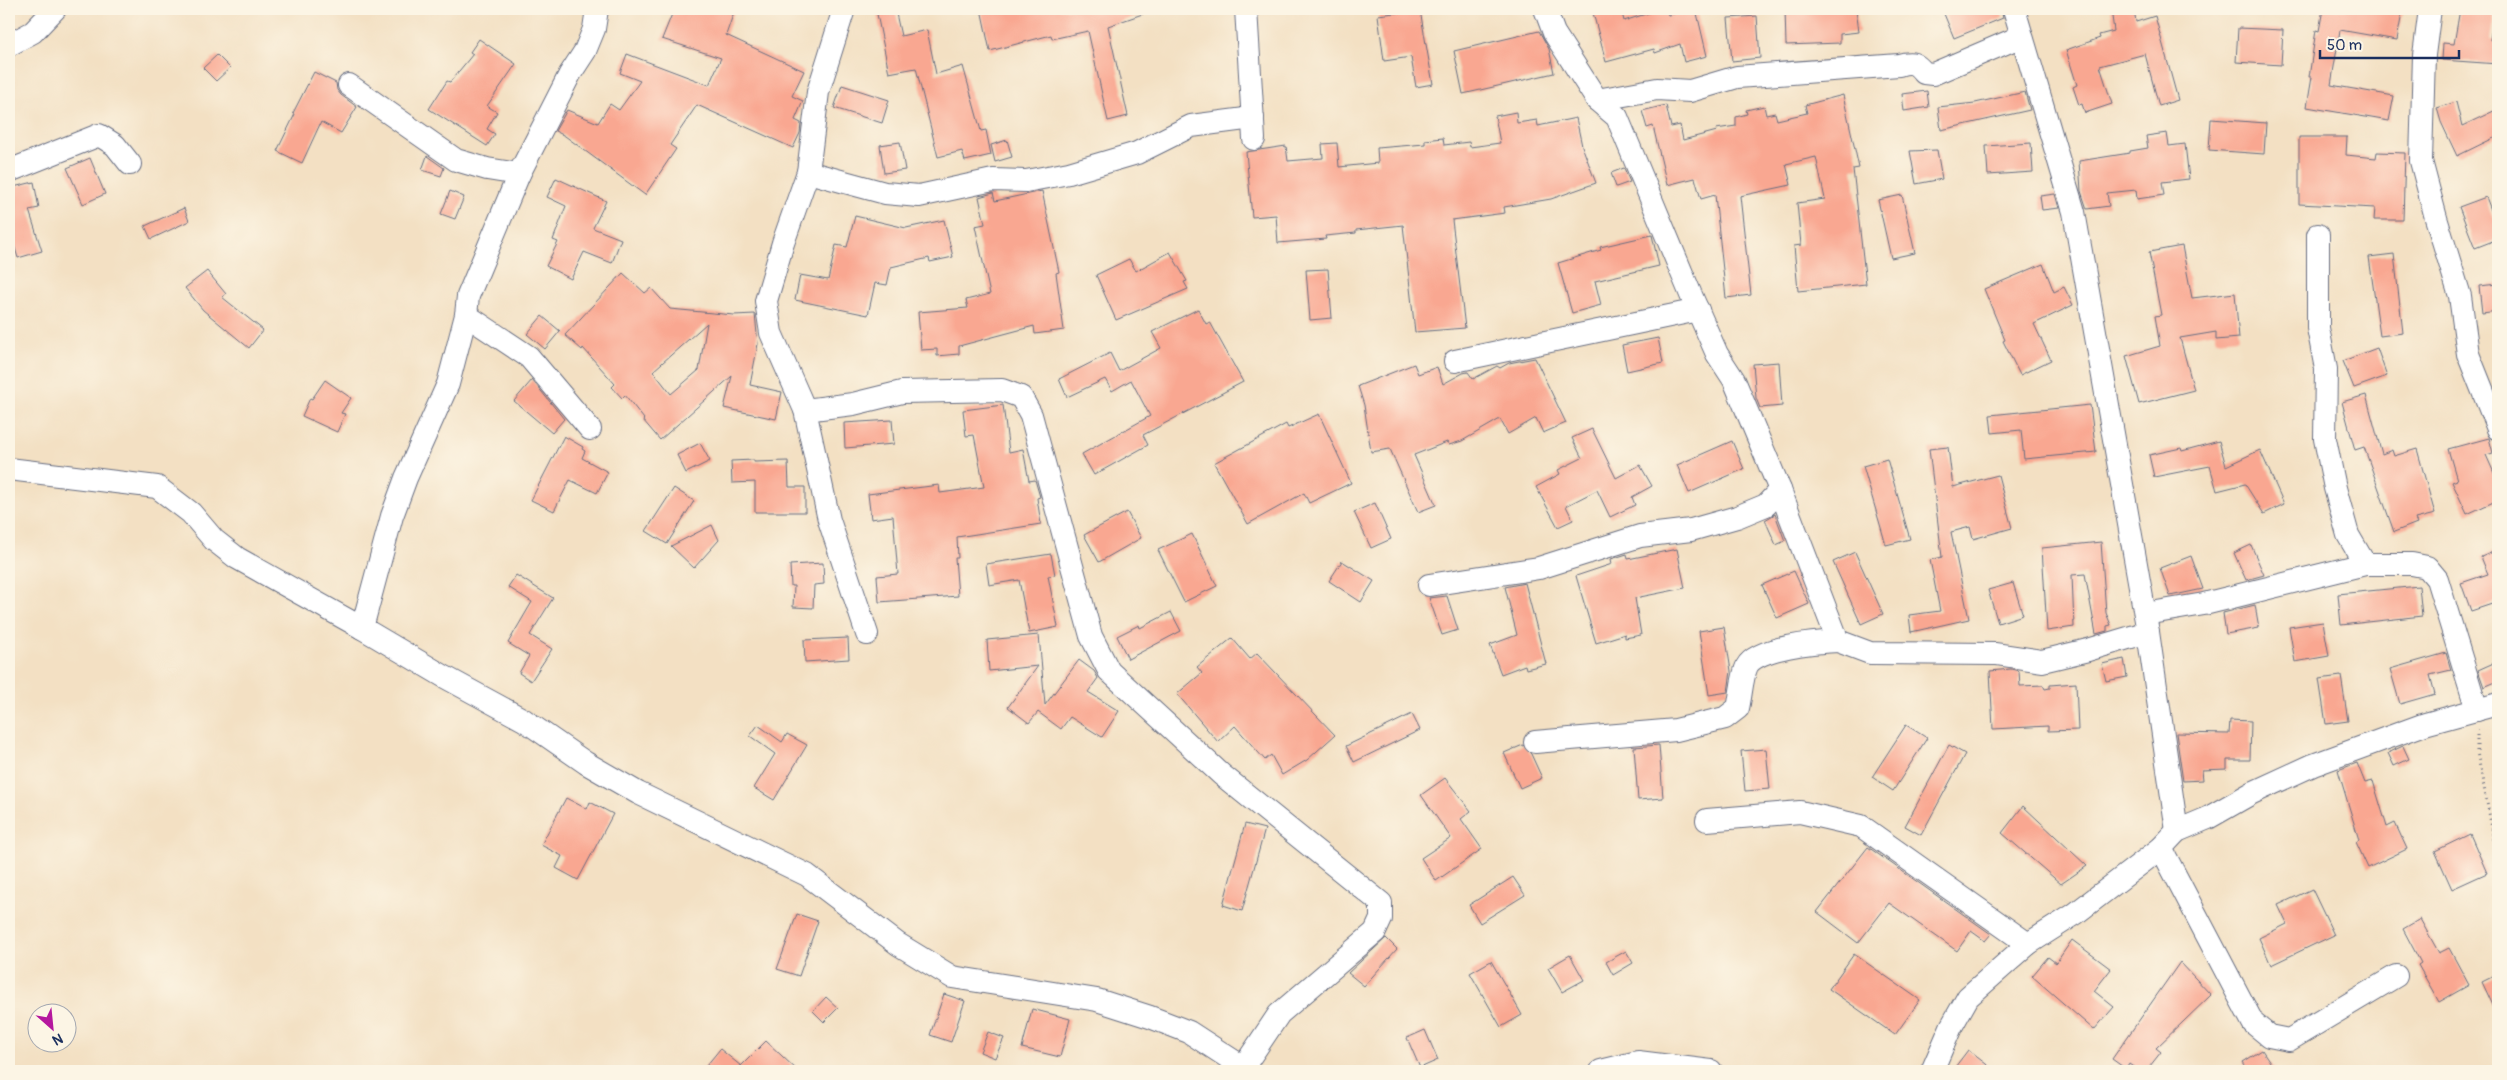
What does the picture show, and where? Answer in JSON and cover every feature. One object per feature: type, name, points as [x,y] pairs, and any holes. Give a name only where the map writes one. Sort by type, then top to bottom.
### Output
[{"type":"street","points":[[9,45],[33,32],[55,9]]},
{"type":"street","points":[[362,628],[392,516],[406,478],[448,384],[466,315],[468,296],[518,174],[570,74],[585,51],[594,29],[597,9]]},
{"type":"street","points":[[844,9],[818,92],[808,172],[783,243],[766,301],[771,333],[805,410],[829,520],[867,634]]},
{"type":"street","points":[[808,172],[885,193],[920,196],[993,180],[1026,182],[1070,173],[1137,153],[1191,126],[1254,128],[1246,9]]},
{"type":"street","points":[[1544,9],[1554,32],[1597,100],[1617,117],[1717,354],[1734,380],[1780,490],[1838,641]]},
{"type":"street","points":[[2014,9],[2074,212],[2146,623],[2177,831]]},
{"type":"street","points":[[2430,9],[2424,55],[2421,161],[2460,296],[2468,354],[2498,429]]},
{"type":"street","points":[[1597,100],[1657,90],[1690,91],[1737,77],[1899,65],[1908,62],[1916,64],[1924,73],[1933,74],[2022,36]]},
{"type":"street","points":[[349,85],[456,160],[487,169],[518,174]]},
{"type":"street","points":[[9,171],[99,135],[115,145],[130,164]]},
{"type":"street","points":[[2318,235],[2318,328],[2326,368],[2324,439],[2348,535],[2365,564]]},
{"type":"street","points":[[1455,361],[1698,310]]},
{"type":"street","points":[[466,315],[529,357],[590,429]]},
{"type":"street","points":[[9,469],[157,487],[191,513],[214,540],[238,558],[445,677],[524,720],[586,763],[638,793],[807,875],[898,944],[952,977],[1097,1000],[1189,1032],[1247,1069],[1279,1014],[1375,932],[1381,919],[1381,903],[1222,775],[1109,671],[1091,636],[1031,415],[1021,397],[1002,390],[902,392],[853,404],[805,410]]},
{"type":"street","points":[[1429,585],[1539,568],[1640,536],[1691,530],[1737,517],[1766,504],[1780,490]]},
{"type":"street","points":[[1535,742],[1676,730],[1725,718],[1738,708],[1747,666],[1761,654],[1816,642],[1838,641],[1870,653],[1996,654],[2042,661],[2088,650],[2146,623],[2204,604],[2365,564],[2428,567],[2437,579],[2488,707],[2424,724],[2313,765],[2252,793],[2208,818],[2177,831],[2161,848],[2075,914],[2028,944],[1968,997],[1951,1027],[1932,1071]]},
{"type":"street","points":[[1707,820],[1800,812],[1861,826],[2028,944]]},
{"type":"street","points":[[2161,848],[2253,1023],[2269,1036],[2289,1040],[2396,976]]},
{"type":"street","points":[[1601,1071],[1618,1069],[1638,1062],[1711,1071]]},
{"type":"path","points":[[2488,707],[2477,752],[2493,833],[2498,885]]},
{"type":"building","points":[[674,9],[735,9],[726,35],[804,71],[792,96],[803,101],[795,120],[801,123],[800,133],[793,148],[697,105],[670,145],[676,149],[645,195],[565,136],[555,131],[567,110],[598,123],[610,104],[619,110],[640,81],[620,73],[627,54],[709,85],[721,58],[662,39]]},
{"type":"building","points":[[876,9],[895,9],[901,36],[927,30],[936,74],[963,66],[981,131],[986,130],[991,155],[965,161],[962,151],[938,157],[916,68],[889,73]]},
{"type":"building","points":[[981,9],[1151,9],[1151,11],[1108,26],[1128,116],[1108,121],[1088,31],[1052,39],[1051,35],[990,51]]},
{"type":"building","points":[[1592,9],[1621,9],[1624,21],[1661,9],[1666,9],[1668,15],[1696,9],[1707,56],[1684,62],[1680,44],[1655,53],[1654,49],[1606,62]]},
{"type":"building","points":[[1785,9],[1856,9],[1859,32],[1840,34],[1840,43],[1786,45]]},
{"type":"building","points":[[1942,9],[2001,9],[2003,18],[1954,38]]},
{"type":"building","points":[[2111,9],[2134,9],[2136,22],[2155,16],[2178,100],[2159,106],[2145,54],[2100,66],[2112,104],[2085,113],[2082,104],[2079,105],[2073,87],[2077,85],[2066,50],[2100,38],[2099,35],[2114,31]]},
{"type":"building","points":[[2323,9],[2376,9],[2402,13],[2397,40],[2340,30],[2331,85],[2394,96],[2389,121],[2307,107],[2316,30],[2319,31]]},
{"type":"building","points":[[2460,9],[2495,10],[2490,40],[2498,40],[2498,64],[2442,60],[2443,43],[2454,44]]},
{"type":"building","points":[[1420,10],[1433,84],[1416,87],[1411,57],[1384,61],[1378,15]]},
{"type":"building","points":[[1757,16],[1760,58],[1732,61],[1728,18]]},
{"type":"building","points":[[2238,28],[2283,30],[2281,65],[2236,62]]},
{"type":"building","points":[[1539,31],[1549,49],[1554,73],[1463,94],[1454,51]]},
{"type":"building","points":[[479,39],[516,64],[487,106],[497,112],[487,129],[495,134],[487,146],[429,109],[447,81],[450,82],[473,54],[470,52]]},
{"type":"building","points":[[217,55],[230,68],[216,81],[203,68]]},
{"type":"building","points":[[314,72],[336,83],[337,90],[341,95],[357,107],[341,133],[321,122],[302,163],[277,151],[295,114],[293,113]]},
{"type":"building","points":[[842,85],[889,100],[882,123],[834,108]]},
{"type":"building","points":[[1927,91],[1929,107],[1904,111],[1902,94]]},
{"type":"building","points":[[2025,92],[2030,110],[1941,130],[1938,107],[1975,103]]},
{"type":"building","points":[[1843,95],[1859,168],[1853,169],[1866,284],[1798,291],[1794,246],[1801,245],[1797,203],[1825,199],[1816,157],[1786,164],[1791,185],[1740,196],[1751,295],[1726,298],[1715,195],[1701,199],[1695,178],[1667,185],[1653,126],[1647,128],[1642,111],[1666,105],[1671,127],[1680,125],[1683,140],[1717,131],[1716,129],[1736,126],[1736,117],[1747,114],[1746,110],[1764,106],[1766,115],[1775,113],[1777,120],[1807,113],[1805,105]]},
{"type":"building","points":[[2456,102],[2462,126],[2498,109],[2498,136],[2457,156],[2441,122],[2437,108]]},
{"type":"building","points":[[1516,112],[1517,123],[1537,120],[1538,126],[1576,118],[1582,146],[1596,183],[1551,199],[1504,207],[1505,213],[1452,220],[1465,328],[1415,332],[1403,225],[1356,230],[1356,233],[1325,236],[1326,239],[1278,243],[1276,215],[1252,217],[1246,152],[1286,146],[1288,161],[1323,158],[1322,144],[1337,143],[1339,167],[1378,163],[1377,148],[1425,144],[1425,140],[1443,138],[1444,145],[1469,142],[1470,147],[1500,143],[1495,116]]},
{"type":"building","points":[[2211,119],[2266,123],[2264,154],[2209,150]]},
{"type":"building","points":[[2167,133],[2169,146],[2185,144],[2189,179],[2162,182],[2164,195],[2137,199],[2136,190],[2107,193],[2109,206],[2087,209],[2081,191],[2079,161],[2130,153],[2130,151],[2148,148],[2146,136]]},
{"type":"building","points":[[2299,137],[2347,137],[2346,155],[2376,158],[2377,152],[2405,153],[2403,220],[2374,220],[2375,208],[2299,204]]},
{"type":"building","points":[[1007,140],[1012,157],[995,162],[991,145]]},
{"type":"building","points":[[900,142],[905,170],[884,173],[880,145]]},
{"type":"building","points":[[2031,143],[2033,172],[1988,175],[1986,146]]},
{"type":"building","points":[[1937,150],[1942,179],[1916,184],[1910,151]]},
{"type":"building","points":[[427,156],[444,168],[441,176],[422,170]]},
{"type":"building","points":[[90,158],[105,194],[83,204],[67,168]]},
{"type":"building","points":[[1624,168],[1630,182],[1616,187],[1611,173]]},
{"type":"building","points":[[556,178],[606,201],[593,228],[621,239],[612,263],[584,252],[571,279],[546,266],[558,242],[553,240],[566,206],[547,197]]},
{"type":"building","points":[[34,182],[39,208],[29,210],[42,251],[18,258],[9,228],[9,188]]},
{"type":"building","points":[[450,191],[464,197],[455,219],[441,214]]},
{"type":"building","points":[[1042,191],[1059,272],[1056,273],[1064,330],[1035,334],[1034,326],[959,346],[959,354],[937,356],[937,349],[921,350],[918,312],[968,308],[966,300],[990,294],[975,226],[985,224],[979,197],[993,193],[995,201]]},
{"type":"building","points":[[2055,194],[2059,208],[2042,210],[2040,196]]},
{"type":"building","points":[[1902,195],[1915,253],[1891,258],[1878,200]]},
{"type":"building","points":[[2486,197],[2498,228],[2498,239],[2475,248],[2459,207]]},
{"type":"building","points":[[184,208],[189,221],[151,239],[145,226]]},
{"type":"building","points":[[855,216],[906,228],[944,220],[953,257],[930,262],[929,258],[891,267],[887,285],[875,283],[868,315],[795,300],[800,275],[828,280],[836,245],[847,247]]},
{"type":"building","points":[[1652,235],[1659,266],[1595,281],[1601,305],[1572,313],[1558,263],[1601,250],[1600,247]]},
{"type":"building","points":[[2182,246],[2192,298],[2235,293],[2239,338],[2216,340],[2216,332],[2180,338],[2194,390],[2139,404],[2126,356],[2160,346],[2155,316],[2161,315],[2149,252]]},
{"type":"building","points":[[1170,252],[1187,281],[1184,282],[1188,289],[1116,320],[1096,275],[1129,259],[1136,271]]},
{"type":"building","points":[[2394,254],[2403,333],[2380,336],[2369,257]]},
{"type":"building","points":[[2043,264],[2054,292],[2064,287],[2073,305],[2034,324],[2051,360],[2020,375],[2003,341],[2005,340],[1984,289]]},
{"type":"building","points":[[1328,269],[1332,318],[1310,320],[1306,270]]},
{"type":"building","points":[[207,271],[226,294],[222,297],[263,330],[249,348],[203,310],[185,288]]},
{"type":"building","points":[[623,273],[645,293],[651,288],[670,309],[734,315],[755,314],[758,344],[750,385],[782,392],[776,419],[724,408],[732,376],[660,440],[625,395],[622,398],[612,387],[615,384],[583,348],[582,350],[565,335]],"holes":[[[707,323],[699,370],[671,394],[653,371]]]},
{"type":"building","points":[[2498,284],[2498,311],[2482,313],[2479,286]]},
{"type":"building","points":[[1198,309],[1206,324],[1210,322],[1243,382],[1143,435],[1148,445],[1094,475],[1082,454],[1150,416],[1131,380],[1112,391],[1105,379],[1067,397],[1059,379],[1110,353],[1119,371],[1161,348],[1152,332]]},
{"type":"building","points":[[542,316],[560,331],[545,349],[527,334]]},
{"type":"building","points":[[1658,338],[1663,363],[1627,371],[1622,345]]},
{"type":"building","points":[[2377,348],[2387,376],[2354,388],[2343,361]]},
{"type":"building","points":[[1535,358],[1566,423],[1543,433],[1536,418],[1508,434],[1500,419],[1462,441],[1449,445],[1447,442],[1414,455],[1436,505],[1418,512],[1390,449],[1371,452],[1364,405],[1358,386],[1414,364],[1418,374],[1437,367],[1443,384],[1463,373],[1468,372],[1473,379],[1497,366],[1500,368],[1509,363]]},
{"type":"building","points":[[1779,362],[1782,406],[1760,408],[1756,398],[1753,364]]},
{"type":"building","points":[[325,380],[351,398],[341,413],[345,414],[337,432],[302,416],[310,398],[312,399]]},
{"type":"building","points":[[532,380],[564,419],[552,433],[514,401]]},
{"type":"building","points":[[2366,395],[2382,454],[2392,450],[2394,456],[2417,449],[2435,514],[2415,519],[2417,523],[2394,532],[2364,447],[2355,450],[2342,402]]},
{"type":"building","points":[[1003,405],[1009,452],[1023,449],[1029,481],[1035,480],[1040,497],[1037,498],[1041,524],[957,537],[958,558],[955,558],[958,596],[879,602],[877,576],[898,574],[893,516],[871,519],[868,494],[939,485],[940,493],[984,487],[974,435],[966,436],[963,410]]},
{"type":"building","points":[[2090,405],[2096,452],[2024,459],[2021,430],[1992,433],[1990,415]]},
{"type":"building","points":[[1319,414],[1351,483],[1309,503],[1304,493],[1248,524],[1214,463],[1286,424],[1288,428]]},
{"type":"building","points":[[892,420],[894,444],[845,448],[844,423]]},
{"type":"building","points":[[1592,429],[1616,478],[1640,465],[1652,486],[1632,497],[1635,505],[1610,517],[1597,490],[1566,506],[1573,520],[1558,527],[1536,487],[1560,474],[1558,470],[1582,458],[1572,438]]},
{"type":"building","points":[[564,436],[583,447],[582,449],[585,451],[582,458],[608,472],[597,493],[570,480],[554,511],[531,500]]},
{"type":"building","points":[[2489,438],[2493,453],[2486,455],[2498,482],[2498,500],[2467,514],[2452,482],[2457,480],[2448,449]]},
{"type":"building","points":[[1732,441],[1744,469],[1689,493],[1677,465]]},
{"type":"building","points":[[2219,441],[2226,466],[2260,450],[2284,504],[2264,514],[2245,484],[2217,491],[2210,466],[2154,477],[2149,455],[2181,448],[2182,451]]},
{"type":"building","points":[[700,443],[710,461],[686,473],[677,455]]},
{"type":"building","points":[[1948,447],[1953,487],[1998,475],[2012,528],[1973,539],[1970,527],[1951,532],[1969,619],[1911,632],[1909,615],[1940,611],[1930,560],[1942,557],[1929,449]]},
{"type":"building","points":[[1887,459],[1910,539],[1886,545],[1863,466]]},
{"type":"building","points":[[754,460],[754,462],[788,461],[789,487],[805,487],[805,512],[755,512],[755,482],[732,483],[731,461]]},
{"type":"building","points":[[674,488],[694,501],[667,544],[646,531]]},
{"type":"building","points":[[1375,503],[1391,539],[1371,548],[1354,512]]},
{"type":"building","points":[[1127,512],[1141,538],[1099,562],[1084,535]]},
{"type":"building","points":[[1775,514],[1785,541],[1776,545],[1765,520]]},
{"type":"building","points":[[712,525],[719,540],[694,568],[671,546]]},
{"type":"building","points":[[1192,534],[1217,586],[1184,602],[1158,550]]},
{"type":"building","points":[[2101,542],[2106,613],[2111,625],[2107,626],[2107,631],[2096,634],[2085,574],[2072,575],[2074,627],[2047,631],[2042,548]]},
{"type":"building","points":[[2251,545],[2264,575],[2246,580],[2234,553]]},
{"type":"building","points":[[1677,549],[1685,588],[1635,598],[1641,635],[1625,638],[1625,634],[1596,643],[1576,576],[1612,564],[1611,559],[1627,554],[1628,559]]},
{"type":"building","points":[[2498,550],[2498,602],[2471,611],[2461,583],[2488,574],[2481,557]]},
{"type":"building","points":[[1855,552],[1883,614],[1861,624],[1833,562]]},
{"type":"building","points":[[1051,554],[1055,575],[1048,576],[1058,627],[1029,633],[1019,580],[989,585],[986,564]]},
{"type":"building","points":[[2191,556],[2203,589],[2170,596],[2160,568]]},
{"type":"building","points":[[1342,561],[1374,581],[1361,602],[1329,581]]},
{"type":"building","points":[[823,563],[824,584],[814,585],[813,608],[793,607],[794,586],[791,586],[790,565]]},
{"type":"building","points":[[1794,571],[1809,604],[1777,618],[1762,585]]},
{"type":"building","points":[[516,575],[553,598],[530,635],[552,649],[531,681],[519,673],[529,656],[508,643],[532,602],[508,587]]},
{"type":"building","points":[[1525,583],[1546,664],[1526,669],[1525,665],[1501,674],[1490,645],[1517,635],[1505,587]]},
{"type":"building","points":[[2013,583],[2023,615],[1998,623],[1988,590]]},
{"type":"building","points":[[2419,586],[2422,616],[2341,625],[2338,594]]},
{"type":"building","points":[[1447,596],[1458,630],[1442,635],[1429,598]]},
{"type":"building","points":[[2255,605],[2259,628],[2226,634],[2223,613]]},
{"type":"building","points":[[1171,612],[1181,631],[1128,659],[1117,636],[1139,625],[1140,628]]},
{"type":"building","points":[[2323,622],[2329,656],[2295,662],[2289,627]]},
{"type":"building","points":[[1724,627],[1731,671],[1728,692],[1709,695],[1699,631]]},
{"type":"building","points":[[1039,635],[1045,705],[1079,660],[1094,671],[1098,678],[1088,692],[1119,711],[1102,737],[1070,717],[1061,729],[1038,712],[1029,723],[1008,707],[1038,666],[989,671],[987,640]]},
{"type":"building","points":[[848,638],[849,659],[805,662],[804,640]]},
{"type":"building","points":[[1232,638],[1250,659],[1257,653],[1335,735],[1307,760],[1282,775],[1271,755],[1265,760],[1235,726],[1218,742],[1177,694],[1202,673],[1197,667]]},
{"type":"building","points":[[2446,653],[2451,670],[2430,675],[2435,694],[2400,704],[2390,669]]},
{"type":"building","points":[[2124,659],[2127,677],[2106,681],[2102,664]]},
{"type":"building","points":[[2498,661],[2498,681],[2484,687],[2478,670]]},
{"type":"building","points":[[2011,669],[2019,671],[2020,686],[2043,685],[2045,689],[2050,688],[2050,685],[2076,683],[2078,730],[2048,731],[2048,726],[1993,729],[1990,671]]},
{"type":"building","points":[[2341,676],[2348,721],[2326,724],[2319,679]]},
{"type":"building","points":[[1412,714],[1420,730],[1354,762],[1346,746]]},
{"type":"building","points":[[2230,720],[2251,721],[2250,760],[2227,760],[2227,769],[2202,770],[2203,780],[2183,781],[2176,733],[2229,734]]},
{"type":"building","points":[[758,725],[782,742],[787,734],[807,745],[774,800],[754,788],[775,754],[750,736]]},
{"type":"building","points":[[1906,725],[1927,738],[1893,791],[1872,777]]},
{"type":"building","points":[[1523,745],[1531,754],[1542,778],[1520,788],[1504,753]]},
{"type":"building","points":[[1659,745],[1663,798],[1638,800],[1634,747]]},
{"type":"building","points":[[1949,745],[1965,754],[1921,835],[1905,826]]},
{"type":"building","points":[[2403,746],[2409,759],[2394,766],[2388,753]]},
{"type":"building","points":[[1766,749],[1770,789],[1745,791],[1741,751]]},
{"type":"building","points":[[2357,763],[2365,783],[2373,781],[2387,827],[2395,823],[2407,849],[2368,868],[2356,842],[2359,840],[2338,770]]},
{"type":"building","points":[[1445,778],[1471,811],[1461,819],[1482,849],[1436,881],[1421,858],[1451,838],[1421,795]]},
{"type":"building","points":[[566,798],[587,809],[590,802],[613,814],[578,880],[556,868],[562,856],[541,845]]},
{"type":"building","points":[[2023,806],[2087,866],[2061,884],[2002,833]]},
{"type":"building","points":[[1245,824],[1265,829],[1242,911],[1223,905]]},
{"type":"building","points":[[2470,834],[2487,873],[2452,889],[2435,851]]},
{"type":"building","points":[[1868,847],[1991,934],[1985,941],[1971,931],[1957,951],[1889,903],[1858,943],[1817,912]]},
{"type":"building","points":[[1513,877],[1525,895],[1480,923],[1469,905]]},
{"type":"building","points":[[2312,889],[2334,935],[2271,965],[2259,938],[2287,924],[2278,905]]},
{"type":"building","points":[[797,914],[818,921],[799,976],[777,969]]},
{"type":"building","points":[[2420,919],[2439,953],[2449,948],[2469,985],[2439,1002],[2418,965],[2421,963],[2403,929]]},
{"type":"building","points":[[1386,938],[1397,949],[1364,986],[1348,973]]},
{"type":"building","points":[[2072,940],[2111,969],[2094,991],[2114,1007],[2094,1030],[2032,976],[2048,957],[2056,963]]},
{"type":"building","points":[[1626,951],[1633,963],[1613,975],[1606,962]]},
{"type":"building","points":[[1854,954],[1920,1000],[1895,1035],[1829,989]]},
{"type":"building","points":[[1570,955],[1584,980],[1562,992],[1548,968]]},
{"type":"building","points":[[1491,961],[1522,1015],[1501,1027],[1470,973]]},
{"type":"building","points":[[2180,962],[2211,995],[2156,1048],[2161,1052],[2146,1071],[2139,1071],[2129,1064],[2126,1069],[2112,1059]]},
{"type":"building","points":[[2498,974],[2498,1016],[2482,982]]},
{"type":"building","points":[[944,994],[965,1001],[951,1042],[930,1035]]},
{"type":"building","points":[[826,997],[838,1008],[824,1022],[813,1011]]},
{"type":"building","points":[[1032,1009],[1070,1019],[1060,1057],[1022,1048]]},
{"type":"building","points":[[1425,1030],[1438,1060],[1420,1068],[1407,1038]]},
{"type":"building","points":[[988,1032],[1004,1038],[995,1058],[980,1052]]},
{"type":"building","points":[[766,1041],[798,1071],[702,1071],[720,1049],[741,1066]]},
{"type":"building","points":[[1968,1050],[1995,1071],[1952,1071]]},
{"type":"building","points":[[2262,1050],[2276,1071],[2249,1071],[2243,1062]]}]
